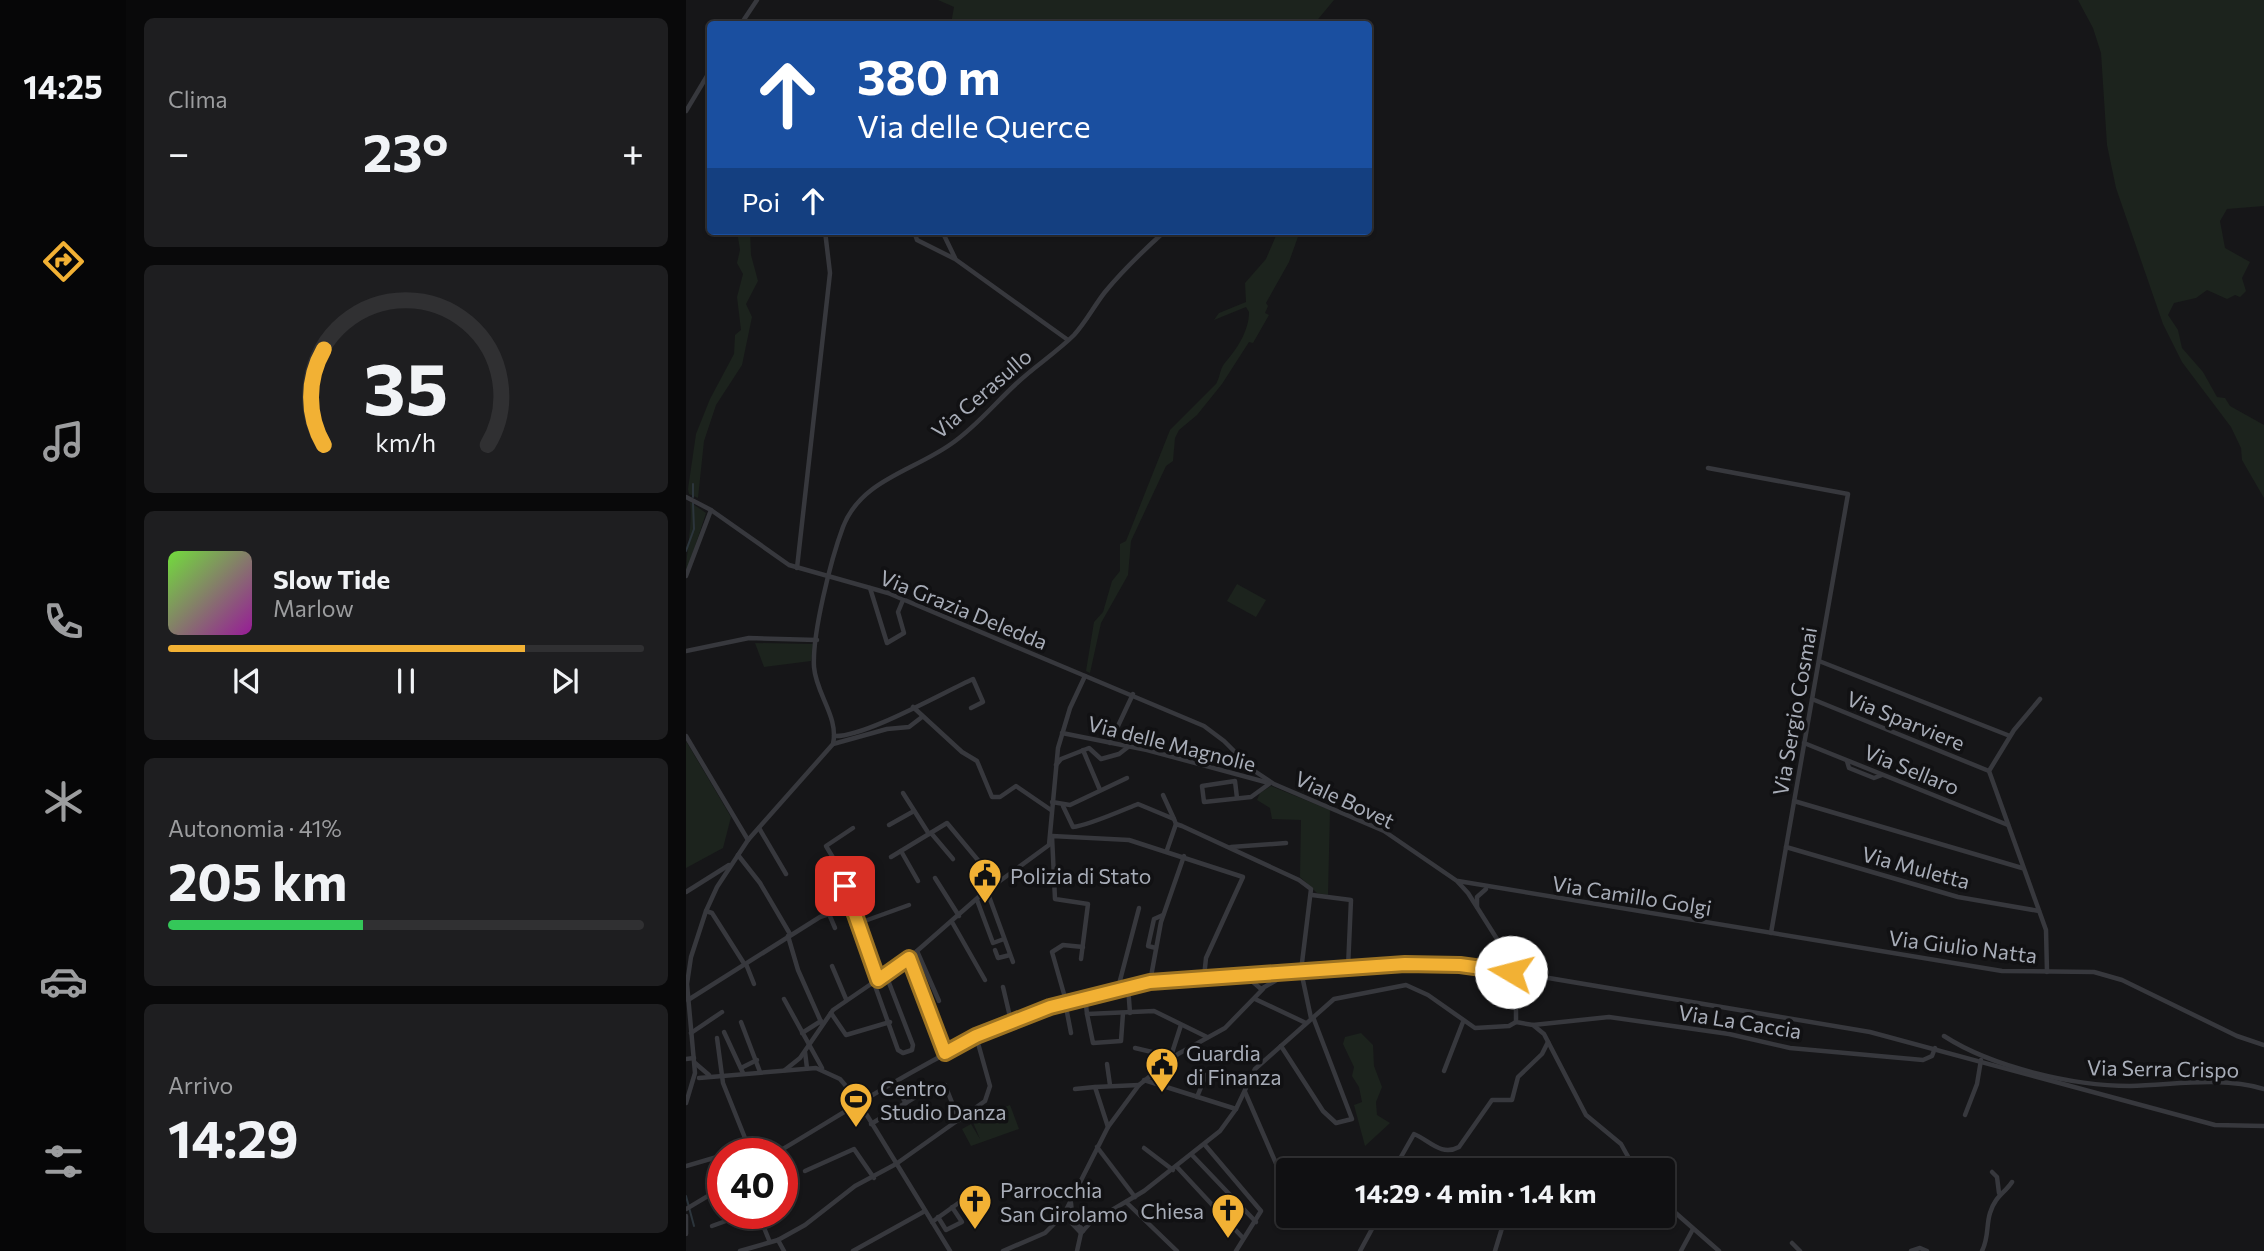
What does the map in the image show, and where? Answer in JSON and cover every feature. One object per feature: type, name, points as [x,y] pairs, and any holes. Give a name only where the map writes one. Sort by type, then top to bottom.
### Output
[{"type":"street","points":[[743,21],[757,0]]},
{"type":"street","points":[[686,111],[707,76]]},
{"type":"street","points":[[797,568],[830,273],[825,235]]},
{"type":"street","points":[[915,235],[917,240],[955,259],[1068,340]]},
{"type":"street","points":[[944,235],[955,259]]},
{"type":"street","name":"Via Cerasullo","points":[[834,736],[814,669],[829,577],[843,528],[851,511],[868,491],[950,444],[1068,340],[1106,291],[1145,247],[1160,235]]},
{"type":"street","name":"Via Sergio Cosmai","points":[[1708,468],[1848,494],[1771,933]]},
{"type":"street","name":"Via Grazia Deledda","points":[[687,497],[711,510],[782,561],[797,568],[870,587],[1133,694]]},
{"type":"street","points":[[686,576],[711,510]]},
{"type":"street","points":[[870,587],[887,643],[904,633],[898,612],[903,600]]},
{"type":"street","points":[[686,651],[749,638],[817,640]]},
{"type":"street","points":[[1819,661],[2010,736]]},
{"type":"street","points":[[1081,958],[1088,904],[1055,899],[1052,802],[1062,733],[1085,676]]},
{"type":"street","points":[[686,1103],[696,1068],[688,1016],[689,958],[717,887],[748,840],[842,736],[973,679],[983,702],[971,708]]},
{"type":"street","points":[[1110,743],[1133,694]]},
{"type":"street","name":"Viale Bovet","points":[[1133,694],[1209,729],[1253,770],[1274,784],[1384,831],[1457,881]]},
{"type":"street","name":"Via Sparviere","points":[[1812,699],[1989,771]]},
{"type":"street","points":[[2040,699],[2010,736],[1989,771],[2046,930],[2047,972]]},
{"type":"street","points":[[912,707],[976,761],[992,797],[1000,797],[1016,786],[1052,811]]},
{"type":"street","points":[[835,743],[887,729],[909,727],[922,717]]},
{"type":"street","name":"Via delle Magnolie","points":[[1062,733],[1129,746],[1274,784]]},
{"type":"street","points":[[686,736],[748,840]]},
{"type":"street","points":[[835,743],[834,736],[842,736]]},
{"type":"street","name":"Via Sellaro","points":[[1804,743],[2008,825]]},
{"type":"street","points":[[1056,766],[1061,759],[1083,750],[1093,749],[1101,759],[1119,754],[1129,746]]},
{"type":"street","points":[[1083,750],[1100,790]]},
{"type":"street","points":[[1241,776],[1252,774],[1253,770]]},
{"type":"street","points":[[1052,802],[1063,806],[1127,778]]},
{"type":"street","points":[[1255,795],[1258,786],[1256,780]]},
{"type":"street","points":[[1237,798],[1235,781],[1202,786],[1204,802],[1237,798],[1255,795],[1274,784]]},
{"type":"street","points":[[904,793],[930,834],[953,859]]},
{"type":"street","points":[[1163,795],[1175,821],[1167,850]]},
{"type":"street","points":[[1794,801],[2023,869]]},
{"type":"street","points":[[1063,806],[1073,827],[1104,816],[1115,816],[1138,804],[1299,880],[1311,889],[1301,971],[1312,1017],[1352,1119],[1333,1121],[1323,1111],[1281,1046]]},
{"type":"street","points":[[888,825],[914,811]]},
{"type":"street","points":[[891,857],[943,825],[951,825],[997,883]]},
{"type":"street","points":[[759,828],[786,874]]},
{"type":"street","points":[[853,828],[826,846],[838,866],[853,906],[898,1050],[903,1053],[913,1049],[886,975]]},
{"type":"street","points":[[1052,836],[1129,840],[1167,850],[1243,877],[1206,958],[1204,977]]},
{"type":"street","points":[[807,1068],[809,1045],[831,1013],[846,999],[909,958],[997,883],[1045,850],[1052,836]]},
{"type":"street","points":[[1230,847],[1286,843]]},
{"type":"street","name":"Via Muletta","points":[[1786,847],[1958,897],[2039,911]]},
{"type":"street","points":[[901,851],[918,881]]},
{"type":"street","points":[[738,855],[760,883],[789,935],[798,970],[822,1023]]},
{"type":"street","points":[[1150,982],[1163,915],[1184,856]]},
{"type":"street","points":[[686,892],[733,863]]},
{"type":"street","points":[[718,873],[723,878]]},
{"type":"street","points":[[709,880],[723,878]]},
{"type":"street","points":[[934,878],[959,916]]},
{"type":"street","points":[[709,880],[714,880],[717,887]]},
{"type":"street","points":[[1457,881],[1509,958],[1513,972],[1517,1022]]},
{"type":"street","name":"Via Camillo Golgi","points":[[1457,881],[1488,889],[1771,933]]},
{"type":"street","points":[[1477,908],[1477,897],[1488,889]]},
{"type":"street","points":[[987,891],[1013,962]]},
{"type":"street","points":[[1312,895],[1350,900],[1349,968]]},
{"type":"street","points":[[976,900],[993,943],[1004,939]]},
{"type":"street","points":[[859,923],[909,905]]},
{"type":"street","points":[[688,1001],[789,935],[829,914],[853,906]]},
{"type":"street","points":[[1118,988],[1139,908]]},
{"type":"street","points":[[982,914],[994,910]]},
{"type":"street","points":[[706,911],[712,913],[745,964],[754,984]]},
{"type":"street","points":[[829,914],[835,928]]},
{"type":"street","points":[[1156,948],[1148,946],[1154,919],[1163,915]]},
{"type":"street","points":[[952,922],[985,980]]},
{"type":"street","name":"Via Giulio Natta","points":[[1771,933],[2001,971],[2111,975],[2237,1036],[2264,1045]]},
{"type":"street","points":[[1071,1033],[1052,952],[1063,945],[1083,947]]},
{"type":"street","points":[[995,950],[999,958],[1010,955]]},
{"type":"street","points":[[917,951],[939,1001]]},
{"type":"street","points":[[909,958],[945,1053]]},
{"type":"street","points":[[798,1140],[976,1036],[1085,996],[1150,982],[1204,977],[1243,974],[1262,976],[1301,971],[1431,964],[1513,972],[1870,1032],[2215,1125],[2243,1128],[2264,1126]]},
{"type":"street","points":[[832,966],[846,999]]},
{"type":"street","points":[[1003,1251],[1039,1237],[1065,1213],[1108,1127],[1141,1082],[1170,1058],[1236,1019],[1263,989],[1289,973]]},
{"type":"street","points":[[1243,974],[1263,989]]},
{"type":"street","points":[[1262,976],[1269,984]]},
{"type":"street","points":[[1252,1001],[1255,984],[1262,976]]},
{"type":"street","points":[[1080,1232],[1205,1145],[1236,1109],[1255,1069],[1327,1004],[1344,996],[1398,985],[1414,987],[1463,1022],[1483,1028],[1509,1026],[1517,1022],[1533,1025],[1548,1042],[1586,1115],[1613,1135],[1628,1158]]},
{"type":"street","points":[[1128,986],[1130,1013]]},
{"type":"street","points":[[1003,987],[1011,1021]]},
{"type":"street","points":[[1085,996],[1093,1043],[1121,1041],[1123,1013]]},
{"type":"street","points":[[784,999],[809,1045]]},
{"type":"street","points":[[1252,1001],[1306,1023]]},
{"type":"street","points":[[1087,1014],[1154,1011],[1208,1037]]},
{"type":"street","points":[[689,1030],[722,1012]]},
{"type":"street","points":[[831,1013],[846,1035],[890,1022]]},
{"type":"street","name":"Via La Caccia","points":[[1533,1025],[1609,1017],[1729,1034],[1790,1048],[1923,1060],[1932,1056],[1935,1048]]},
{"type":"street","points":[[741,1022],[760,1072]]},
{"type":"street","points":[[1444,1071],[1463,1022]]},
{"type":"street","points":[[802,1033],[822,1023]]},
{"type":"street","points":[[1170,1058],[1181,1025]]},
{"type":"street","points":[[724,1032],[742,1070]]},
{"type":"street","points":[[740,1251],[769,1240],[778,1240],[805,1225],[856,1186],[896,1164],[985,1101],[990,1090],[976,1036]]},
{"type":"street","name":"Via Serra Crispo","points":[[1944,1036],[1974,1053],[2088,1084],[2168,1084],[2206,1080],[2264,1089]]},
{"type":"street","points":[[717,1038],[723,1083],[745,1138]]},
{"type":"street","points":[[1400,1158],[1414,1134],[1441,1149],[1451,1151],[1459,1147],[1492,1100],[1513,1100],[1518,1077],[1542,1054],[1548,1042]]},
{"type":"street","points":[[1135,1048],[1170,1058]]},
{"type":"street","points":[[808,1052],[822,1069],[840,1079],[860,1104],[950,1251]]},
{"type":"street","points":[[785,1070],[794,1066],[808,1052]]},
{"type":"street","points":[[686,1059],[710,1075],[742,1070],[760,1072],[822,1069]]},
{"type":"street","points":[[742,1070],[757,1060]]},
{"type":"street","points":[[1965,1115],[1977,1084],[1981,1060]]},
{"type":"street","points":[[1107,1063],[1110,1085]]},
{"type":"street","points":[[696,1068],[710,1075]]},
{"type":"street","points":[[1197,1097],[1206,1075]]},
{"type":"street","points":[[1075,1089],[1141,1082],[1236,1109]]},
{"type":"street","points":[[894,1083],[906,1103]]},
{"type":"street","points":[[945,1085],[959,1120]]},
{"type":"street","points":[[1095,1087],[1108,1127]]},
{"type":"street","points":[[871,1124],[927,1090]]},
{"type":"street","points":[[1245,1091],[1276,1163]]},
{"type":"street","points":[[1205,1145],[1257,1205],[1261,1214],[1236,1251]]},
{"type":"street","points":[[1097,1147],[1135,1196]]},
{"type":"street","points":[[1144,1148],[1175,1168],[1243,1238]]},
{"type":"street","points":[[806,1171],[854,1149],[874,1178]]},
{"type":"street","points":[[1192,1155],[1256,1222]]},
{"type":"street","points":[[686,1166],[707,1160]]},
{"type":"street","points":[[1993,1172],[1997,1177],[1999,1194]]},
{"type":"street","points":[[1982,1251],[1989,1236],[1992,1209],[1999,1194],[2012,1182]]},
{"type":"street","points":[[686,1209],[707,1196]]},
{"type":"street","points":[[932,1222],[964,1199]]},
{"type":"street","points":[[1126,1202],[1177,1251]]},
{"type":"street","points":[[1071,1203],[1072,1214],[1080,1225],[1078,1250]]},
{"type":"street","points":[[938,1217],[946,1230],[962,1222],[952,1207]]},
{"type":"street","points":[[853,1251],[925,1211]]},
{"type":"street","points":[[1065,1213],[1072,1214]]},
{"type":"street","points":[[1065,1213],[1069,1223],[1080,1232]]},
{"type":"street","points":[[1675,1213],[1719,1251]]},
{"type":"street","points":[[686,1216],[686,1234]]},
{"type":"street","points":[[1056,1224],[1069,1223]]},
{"type":"street","points":[[1080,1225],[1090,1223]]},
{"type":"street","points":[[1360,1251],[1372,1228]]},
{"type":"street","points":[[1495,1251],[1502,1228]]},
{"type":"street","points":[[765,1229],[769,1240]]},
{"type":"street","points":[[1681,1251],[1693,1229]]},
{"type":"street","points":[[778,1240],[784,1251]]},
{"type":"street","points":[[1792,1243],[1800,1251]]},
{"type":"street","points":[[1911,1251],[1920,1248],[1927,1251]]},
{"type":"shaded area","points":[[938,0],[1334,0],[1316,21],[952,21],[954,7]]},
{"type":"shaded area","points":[[2078,0],[2264,0],[2264,206],[2227,209],[2220,221],[2225,248],[2250,262],[2242,278],[2246,291],[2240,297],[2235,295],[2227,299],[2207,290],[2196,298],[2174,303],[2168,315],[2178,330],[2182,348],[2203,372],[2217,397],[2225,398],[2230,406],[2264,425],[2264,498],[2242,460],[2241,448],[2231,427],[2182,362],[2163,324],[2116,188],[2107,145],[2101,53],[2093,28]]},
{"type":"shaded area","points":[[738,235],[750,235],[751,255],[758,281],[746,304],[752,317],[742,365],[716,405],[704,441],[698,498],[689,494],[688,489],[696,434],[710,399],[734,354],[735,335],[741,330],[737,297],[743,274],[737,263],[740,250]]},
{"type":"shaded area","points":[[1276,235],[1299,235],[1289,262],[1266,303],[1268,306],[1265,313],[1269,315],[1253,343],[1249,342],[1222,384],[1197,415],[1179,430],[1175,438],[1173,461],[1166,466],[1131,541],[1128,575],[1101,623],[1090,673],[1086,671],[1094,622],[1103,612],[1112,581],[1120,571],[1120,544],[1126,541],[1170,430],[1216,384],[1223,366],[1244,334],[1249,312],[1246,307],[1214,320],[1219,313],[1246,302],[1245,283],[1266,259]]},
{"type":"shaded area","points":[[690,502],[706,513],[686,574],[691,520]]},
{"type":"shaded area","points":[[1237,584],[1266,600],[1256,617],[1227,601]]},
{"type":"shaded area","points":[[755,643],[813,644],[811,661],[764,667]]},
{"type":"shaded area","points":[[686,741],[731,817],[723,848],[686,868]]},
{"type":"shaded area","points":[[1271,786],[1330,810],[1328,895],[1317,893],[1300,877],[1301,820],[1272,819],[1270,808],[1257,800],[1260,793]]},
{"type":"shaded area","points":[[1361,1033],[1373,1045],[1374,1066],[1382,1087],[1376,1102],[1377,1115],[1390,1123],[1365,1146],[1354,1105],[1362,1102],[1359,1087],[1352,1076],[1354,1067],[1343,1044],[1345,1037]]},
{"type":"shaded area","points":[[1010,1105],[1019,1129],[971,1146],[962,1129],[971,1124],[980,1139],[972,1120]]},
{"type":"waterway","points":[[693,484],[693,497]]},
{"type":"waterway","points":[[686,551],[694,529],[693,503]]},
{"type":"waterway","points":[[686,1196],[694,1226]]},
{"type":"place","name":"Polizia di Stato","points":[[985,905]]},
{"type":"place","name":"Guardia di Finanza","points":[[1162,1094]]},
{"type":"place","name":"Centro Studio Danza","points":[[856,1129]]},
{"type":"place","name":"Parrocchia San Girolamo","points":[[975,1231]]},
{"type":"place","name":"Chiesa","points":[[1228,1240]]},
{"type":"route","points":[[845,886],[878,980],[909,958],[945,1053],[976,1036],[1061,1003],[1150,982],[1243,974],[1265,976],[1405,964],[1460,965],[1511,972]]}]
